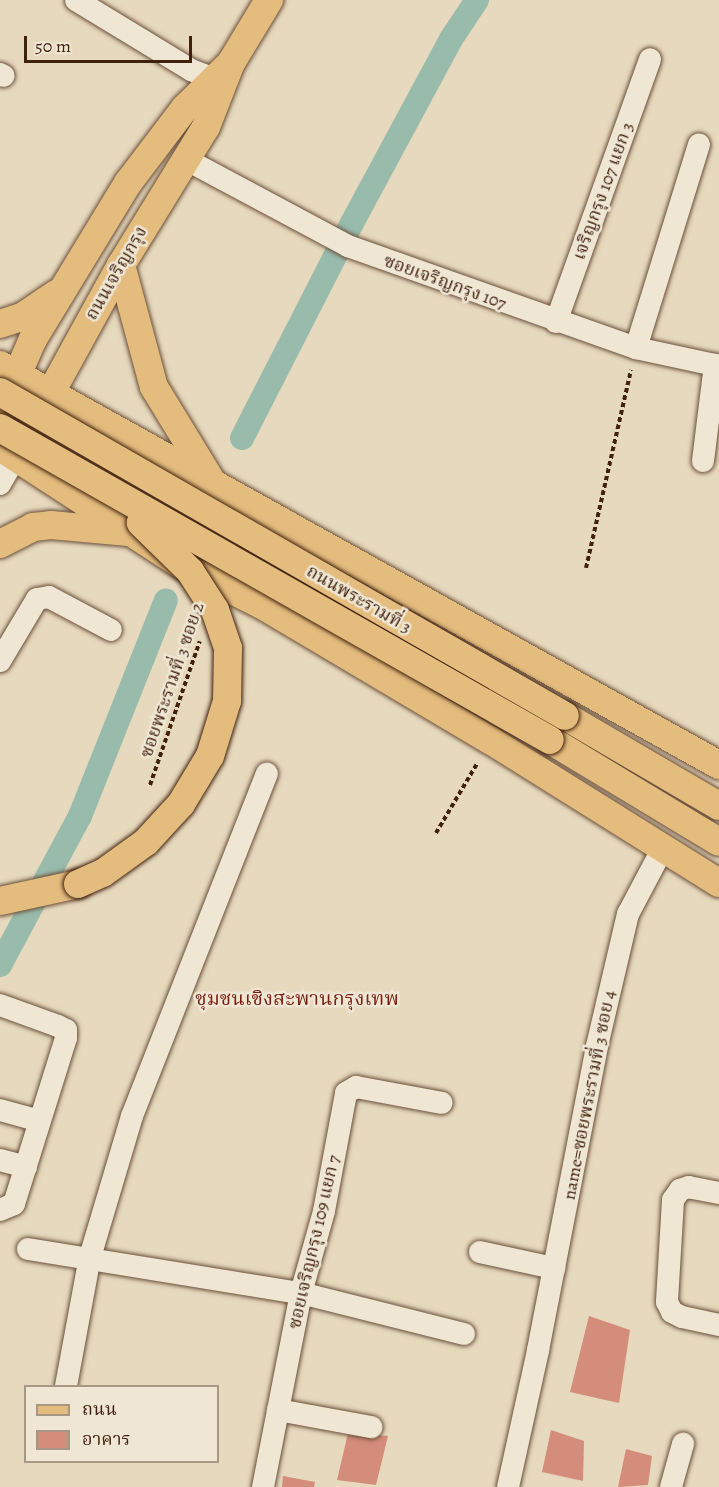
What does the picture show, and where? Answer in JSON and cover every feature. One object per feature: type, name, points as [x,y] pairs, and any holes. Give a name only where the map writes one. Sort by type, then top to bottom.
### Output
[{"type":"main road","name":"ถนนเจริญกรุง","points":[[0,414],[5,377],[128,183],[222,71],[268,0]]},
{"type":"main road","name":"ถนนเจริญกรุง","points":[[8,451],[48,392],[121,265],[206,127],[222,71]]},
{"type":"main road","points":[[121,265],[154,387],[214,485]]},
{"type":"main road","points":[[0,324],[22,317],[62,289]]},
{"type":"main road","name":"ถนนพระรามที่ 3","points":[[5,377],[48,392],[719,765]]},
{"type":"main road","name":"ถนนพระรามที่ 3","points":[[5,377],[719,807]]},
{"type":"main road","name":"ถนนพระรามที่ 3","points":[[0,428],[550,740],[719,842]]},
{"type":"main road","points":[[8,451],[182,565],[264,606],[490,740],[719,883]]},
{"type":"main road","points":[[0,901],[78,884],[103,873],[146,842],[198,781],[227,700],[228,648],[203,588],[174,553],[100,486]]},
{"type":"main road","points":[[0,544],[33,527],[51,525],[134,533]]},
{"type":"main road","points":[[264,606],[241,570],[244,550],[262,535],[273,532],[315,540]]},
{"type":"street","points":[[76,0],[191,70],[222,71]]},
{"type":"street","name":"เจริญกรุง 107 แยก 3","points":[[556,322],[650,59]]},
{"type":"street","points":[[636,348],[699,145]]},
{"type":"street","name":"ซอยเจริญกรุง 107","points":[[187,160],[338,241],[556,322],[636,348],[717,366]]},
{"type":"street","points":[[703,461],[717,366]]},
{"type":"street","name":"ถนนเจริญกรุง","points":[[0,484],[8,451]]},
{"type":"street","points":[[0,661],[37,599],[48,597],[111,630]]},
{"type":"street","points":[[66,1385],[90,1257],[132,1116],[267,774]]},
{"type":"street","name":"name=ซอยพระรามที่ 3 ซอย 4","points":[[507,1487],[538,1350],[597,1046],[631,902],[663,848]]},
{"type":"street","points":[[0,1005],[66,1030],[14,1204],[0,1210]]},
{"type":"street","name":"ซอยเจริญกรุง 109 แยก 7","points":[[263,1487],[301,1293],[324,1211],[346,1093],[356,1087],[442,1103]]},
{"type":"street","points":[[0,1110],[40,1121]]},
{"type":"street","points":[[0,1160],[26,1167]]},
{"type":"street","points":[[719,1193],[689,1187],[680,1190],[673,1200],[667,1302],[672,1312],[682,1317],[719,1324]]},
{"type":"street","points":[[28,1249],[90,1257],[301,1293],[464,1334]]},
{"type":"street","points":[[480,1252],[554,1268]]},
{"type":"street","points":[[278,1410],[371,1427]]},
{"type":"street","points":[[671,1487],[682,1444]]},
{"type":"path","points":[[586,568],[636,348]]},
{"type":"path","name":"ซอยพระรามที่ 3 ซอย 2","points":[[150,785],[204,630]]},
{"type":"path","points":[[436,833],[490,740]]},
{"type":"building","points":[[589,1316],[630,1330],[619,1403],[570,1392]]},
{"type":"building","points":[[551,1430],[584,1441],[583,1481],[542,1472]]},
{"type":"building","points":[[348,1433],[388,1436],[376,1485],[337,1480]]},
{"type":"building","points":[[626,1449],[652,1456],[648,1485],[618,1487]]},
{"type":"building","points":[[283,1476],[315,1482],[314,1487],[282,1487]]},
{"type":"waterway","points":[[242,438],[352,223],[451,39],[477,0]]},
{"type":"waterway","points":[[0,965],[80,816],[166,600]]},
{"type":"district","name":"ชุมชนเชิงสะพานกรุงเทพ","points":[[297,998]]}]
